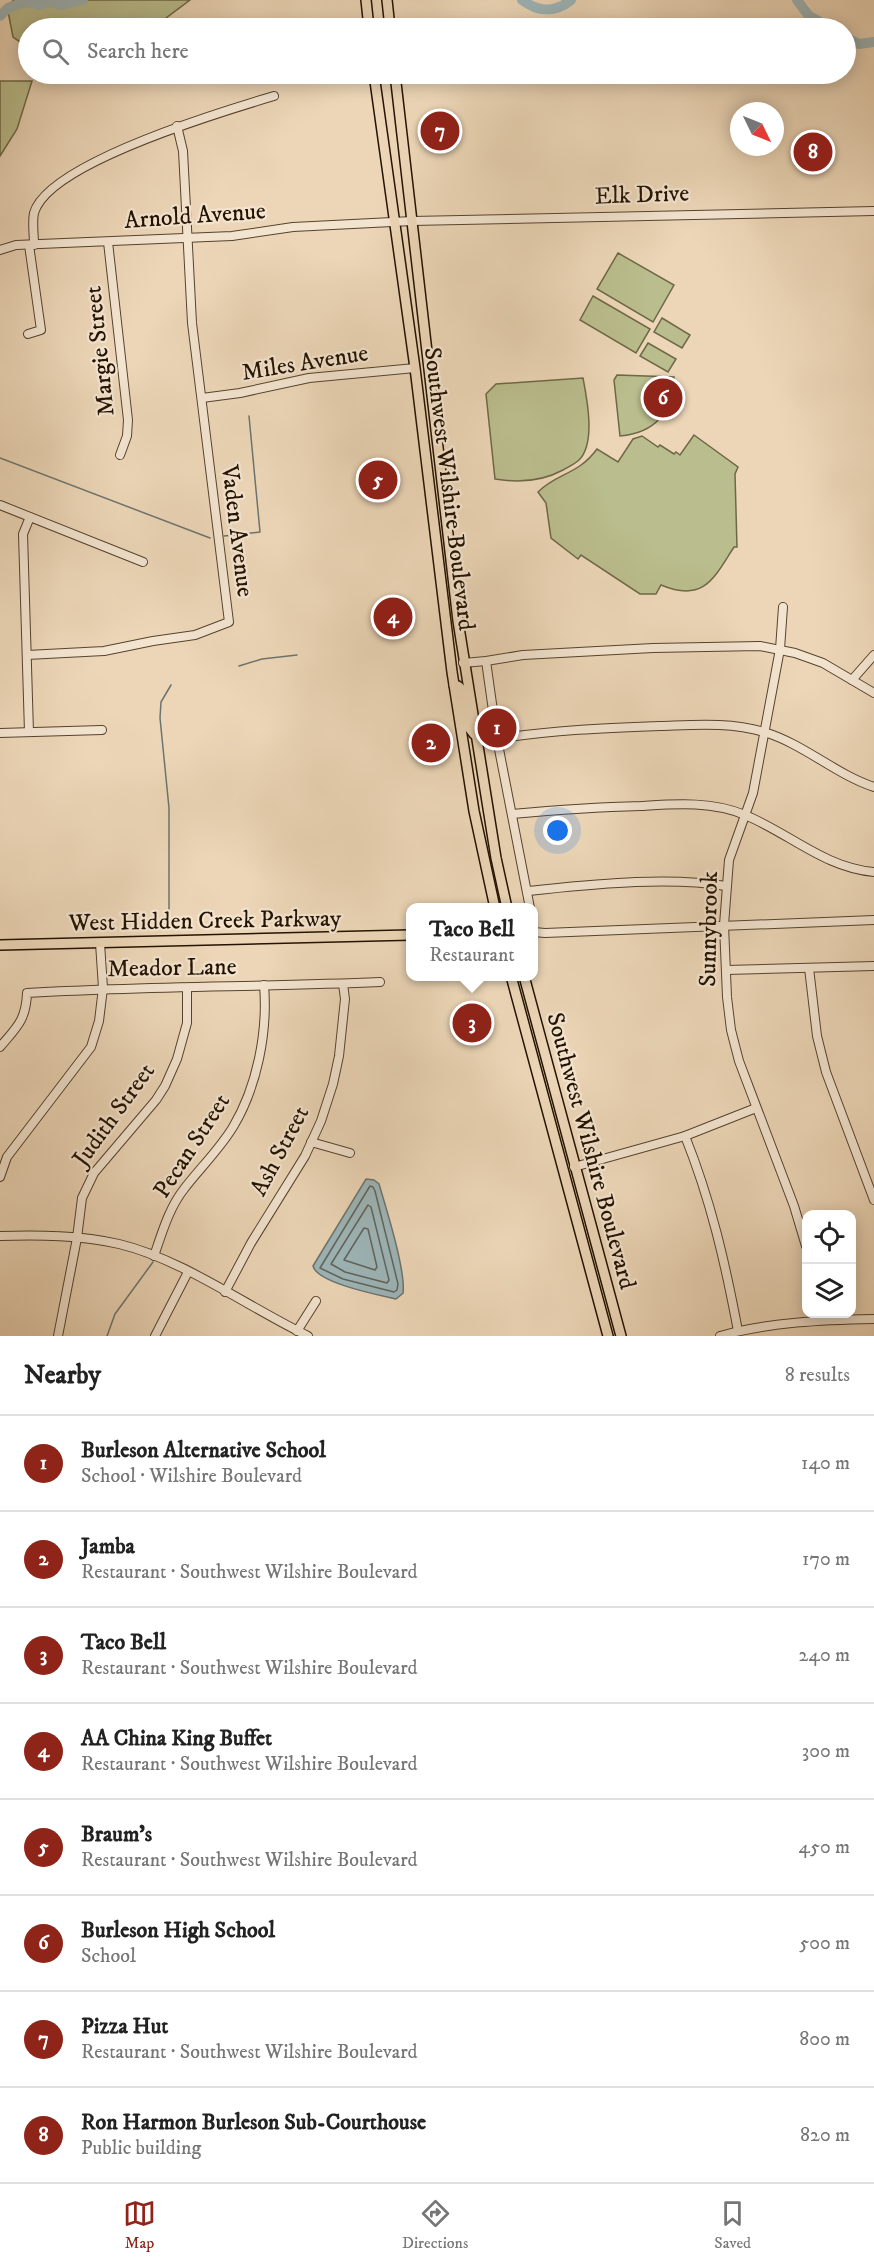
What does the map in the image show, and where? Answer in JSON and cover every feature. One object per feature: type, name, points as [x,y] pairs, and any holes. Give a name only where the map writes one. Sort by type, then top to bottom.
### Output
[{"type":"main road","points":[[387,0],[389,18]]},
{"type":"main road","points":[[366,1],[368,18]]},
{"type":"main road","name":"Southwest Wilshire Boulevard","points":[[375,84],[454,685],[474,811],[494,903]]},
{"type":"main road","name":"Southwest Wilshire Boulevard","points":[[396,84],[464,663],[496,858],[506,903]]},
{"type":"main road","points":[[437,557],[450,555]]},
{"type":"main road","points":[[454,685],[462,690],[467,725],[476,736]]},
{"type":"main road","points":[[488,903],[491,892]]},
{"type":"main road","name":"West Hidden Creek Parkway","points":[[0,945],[406,935]]},
{"type":"main road","name":"Southwest Wilshire Boulevard","points":[[512,981],[608,1336]]},
{"type":"main road","name":"Southwest Wilshire Boulevard","points":[[525,981],[621,1336]]},
{"type":"street","points":[[28,334],[41,330],[32,245],[34,213],[50,191],[80,171],[153,135],[274,96]]},
{"type":"street","name":"Vaden Avenue","points":[[27,655],[104,651],[195,635],[229,622],[192,323],[183,151],[177,126]]},
{"type":"street","name":"Elk Drive","points":[[393,223],[874,211]]},
{"type":"street","name":"Arnold Avenue","points":[[0,250],[32,245],[232,236],[292,226],[393,223]]},
{"type":"street","name":"Margie Street","points":[[108,242],[128,420],[127,436],[120,455]]},
{"type":"street","name":"Miles Avenue","points":[[202,398],[240,393],[309,378],[414,368]]},
{"type":"street","points":[[0,505],[143,562]]},
{"type":"street","points":[[29,732],[23,534],[30,517]]},
{"type":"street","name":"Sunnybrook","points":[[783,607],[780,649],[753,793],[729,860],[723,925],[731,1030],[739,1061],[802,1231]]},
{"type":"street","points":[[464,663],[523,655],[653,648],[760,646],[780,649],[823,663],[874,693]]},
{"type":"street","points":[[852,680],[874,654]]},
{"type":"street","points":[[486,661],[497,739],[529,903]]},
{"type":"street","points":[[497,739],[542,732],[728,725],[765,732],[799,747],[830,766],[874,787]]},
{"type":"street","points":[[0,733],[102,730]]},
{"type":"street","points":[[512,814],[584,807],[694,805],[716,807],[745,815],[844,866],[874,872]]},
{"type":"street","points":[[527,891],[620,884],[701,882],[726,886]]},
{"type":"street","points":[[538,931],[545,933],[874,920]]},
{"type":"street","points":[[0,1177],[13,1150],[91,1047],[99,1022],[103,988],[100,943]]},
{"type":"street","points":[[726,970],[874,966]]},
{"type":"street","points":[[809,968],[817,1036],[826,1072],[874,1200]]},
{"type":"street","name":"Meador Lane","points":[[1,1043],[23,1020],[27,993],[103,988],[187,988],[380,982]]},
{"type":"street","name":"Ash Street","points":[[225,1292],[251,1243],[305,1156],[321,1121],[339,1056],[345,999],[343,984]]},
{"type":"street","name":"Pecan Street","points":[[154,1256],[184,1189],[217,1151],[234,1125],[247,1098],[258,1061],[266,1010],[264,985]]},
{"type":"street","name":"Judith Street","points":[[58,1336],[77,1238],[82,1198],[94,1173],[156,1100],[165,1086],[177,1059],[187,1023],[187,988]]},
{"type":"street","points":[[574,1167],[685,1136],[756,1108]]},
{"type":"street","points":[[685,1136],[712,1210],[738,1331]]},
{"type":"street","points":[[311,1142],[350,1153]]},
{"type":"street","points":[[0,1236],[36,1235],[77,1238],[121,1245],[154,1256],[188,1272],[308,1336]]},
{"type":"street","points":[[155,1336],[188,1272]]},
{"type":"street","points":[[297,1331],[316,1301]]},
{"type":"street","points":[[720,1336],[810,1318]]},
{"type":"street","points":[[845,1318],[874,1319]]},
{"type":"green space","points":[[14,0],[190,0],[166,18],[18,18],[18,40],[13,37],[7,6]]},
{"type":"green space","points":[[0,81],[31,84],[17,129],[0,156]]},
{"type":"green space","points":[[618,253],[674,285],[653,322],[597,289]]},
{"type":"green space","points":[[593,296],[650,329],[636,353],[580,320]]},
{"type":"green space","points":[[662,318],[690,335],[682,348],[654,332]]},
{"type":"green space","points":[[648,343],[676,359],[668,372],[640,356]]},
{"type":"green space","points":[[617,375],[674,377],[670,401],[660,418],[643,430],[620,436],[614,380]]},
{"type":"green space","points":[[583,378],[589,432],[584,452],[579,460],[555,474],[538,479],[513,481],[495,479],[486,394],[496,384]]},
{"type":"green space","points":[[694,435],[738,467],[735,474],[737,547],[734,547],[720,569],[706,584],[688,591],[661,585],[656,594],[640,594],[581,555],[578,559],[551,538],[546,503],[538,492],[545,486],[575,469],[590,458],[597,449],[618,462],[633,439],[642,436],[658,447],[660,445],[680,455]]},
{"type":"water","points":[[366,1179],[374,1180],[379,1184],[395,1239],[403,1283],[403,1293],[396,1299],[337,1283],[325,1278],[313,1266]]},
{"type":"waterway","points":[[0,16],[8,8],[29,2],[38,5],[52,2],[60,5],[83,0]]},
{"type":"waterway","points":[[522,0],[540,9],[553,9],[571,0]]},
{"type":"waterway","points":[[797,0],[813,18]]},
{"type":"waterway","points":[[856,43],[874,42]]},
{"type":"waterway","points":[[224,536],[260,532],[249,416]]},
{"type":"waterway","points":[[0,458],[210,538]]},
{"type":"waterway","points":[[239,666],[262,659],[297,655]]},
{"type":"waterway","points":[[155,929],[165,918],[169,909],[169,808],[160,718],[161,702],[171,685]]},
{"type":"waterway","points":[[107,1336],[115,1314],[153,1262]]},
{"type":"place","name":"Pizza Hut","points":[[440,131]]},
{"type":"place","name":"Ron Harmon Burleson Sub-Courthouse","points":[[813,152]]},
{"type":"place","name":"Burleson High School","points":[[663,398]]},
{"type":"place","name":"Braum's","points":[[378,480]]},
{"type":"place","name":"AA China King Buffet","points":[[393,617]]},
{"type":"place","name":"Burleson Alternative School","points":[[497,728]]},
{"type":"place","name":"Jamba","points":[[431,743]]},
{"type":"place","name":"Taco Bell","points":[[472,1023]]}]
